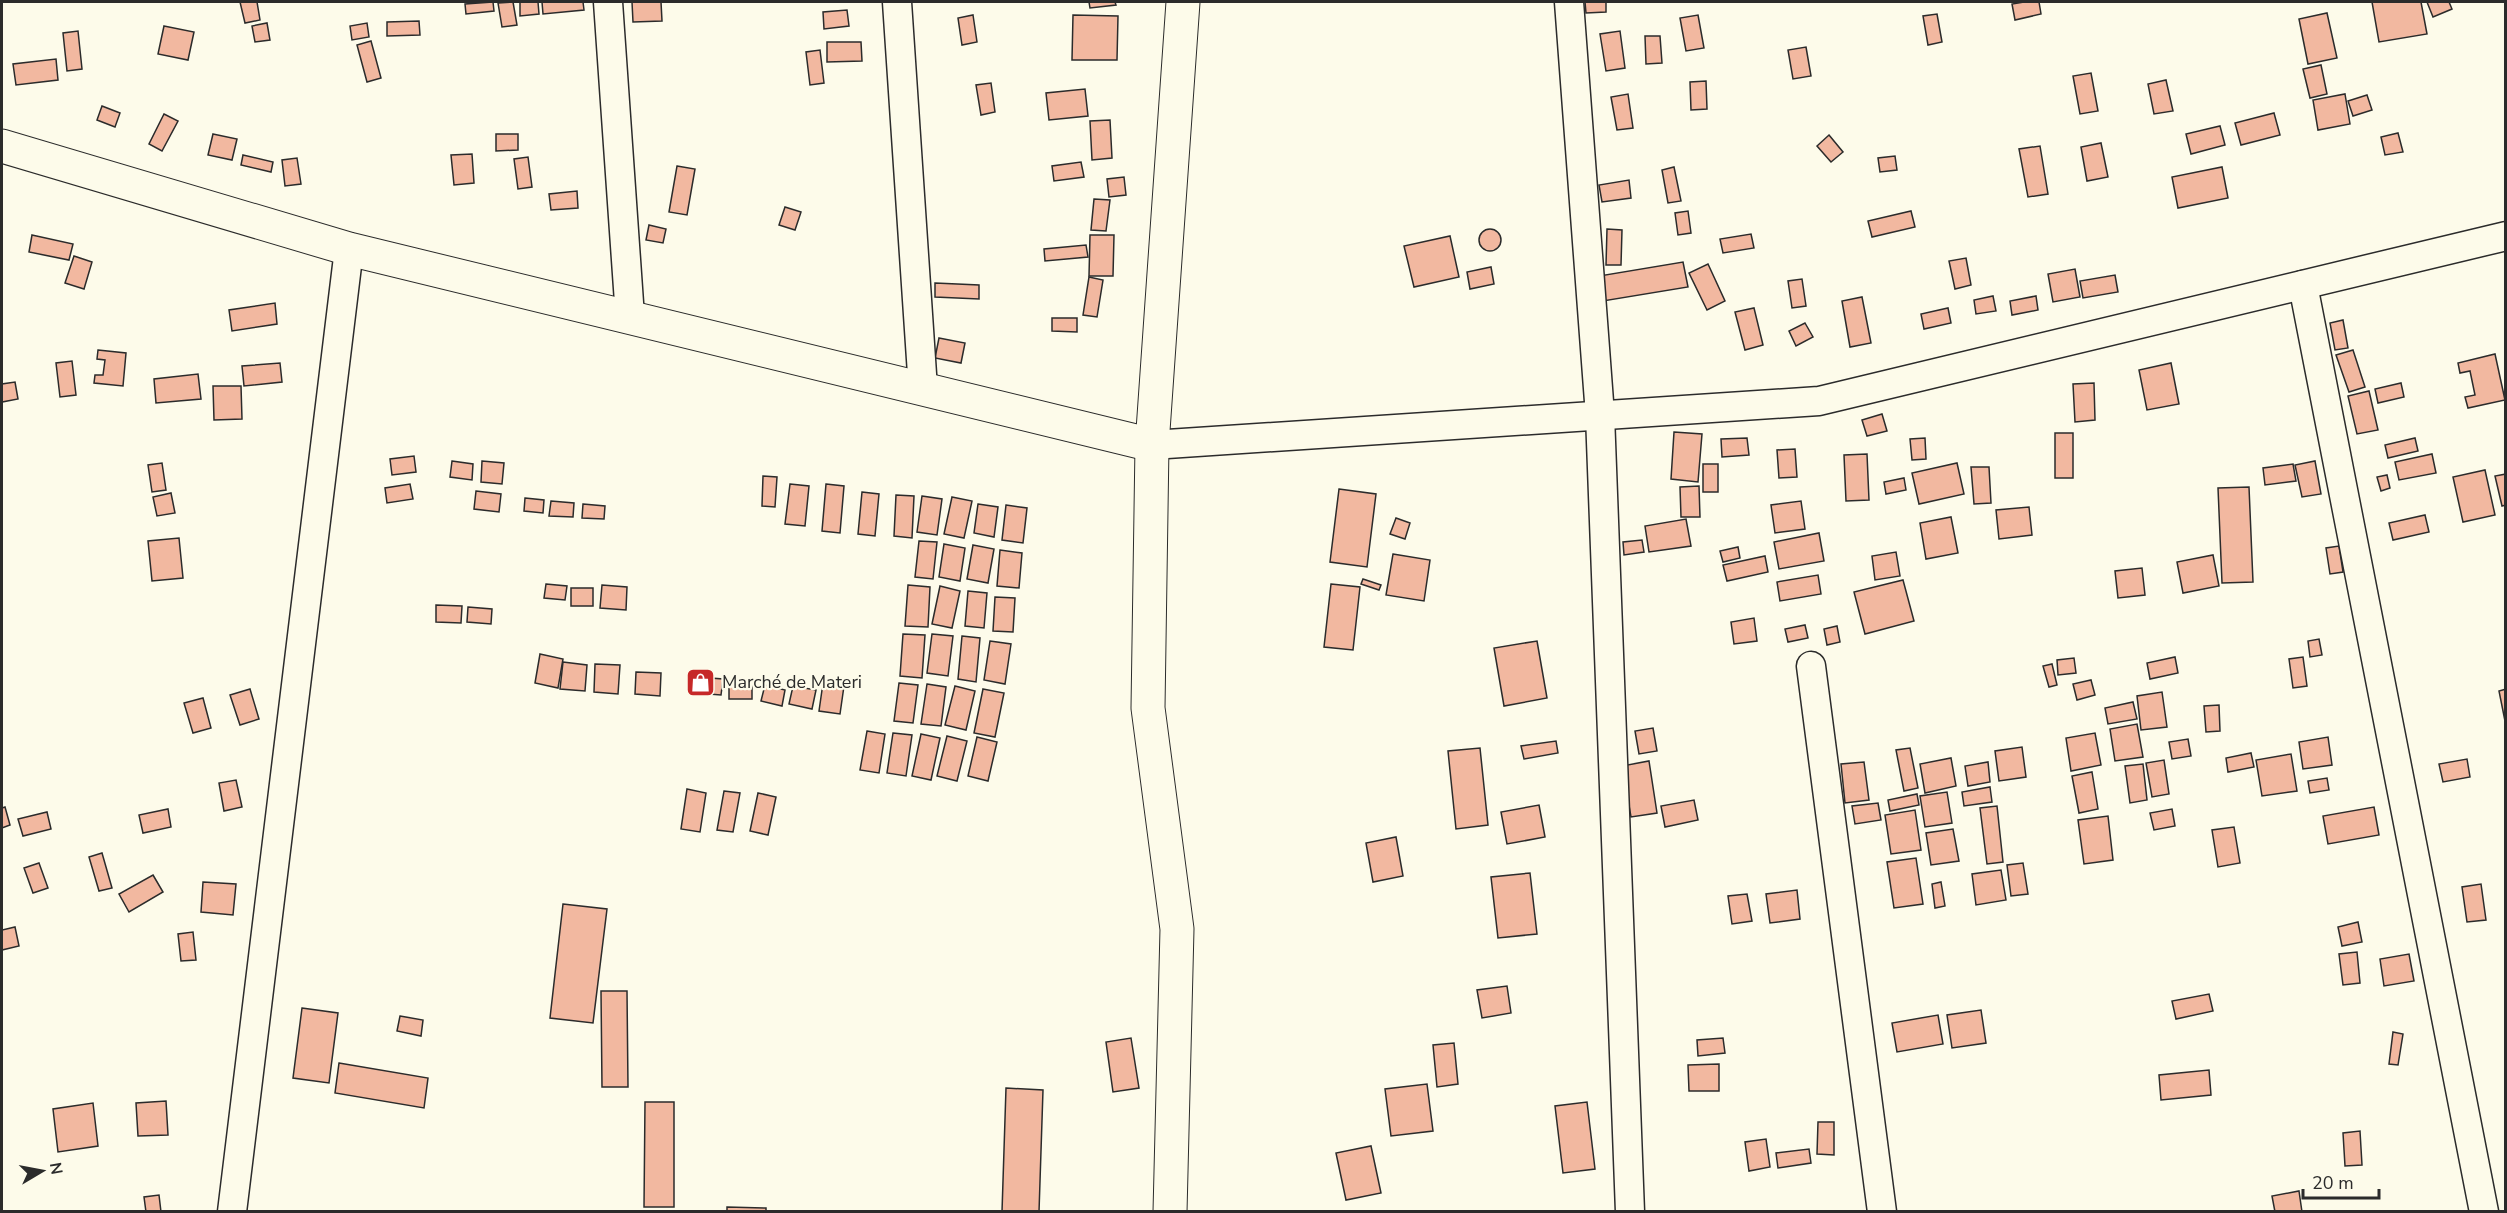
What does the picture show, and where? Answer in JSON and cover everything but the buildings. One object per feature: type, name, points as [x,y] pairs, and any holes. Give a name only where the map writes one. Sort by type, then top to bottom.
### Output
[{"type":"main road","points":[[1170,1212],[1176,929],[1148,708],[1152,445],[1183,2]]},
{"type":"main road","points":[[2,146],[350,249],[1152,445]]},
{"type":"street","points":[[608,2],[630,317]]},
{"type":"street","points":[[897,2],[923,389]]},
{"type":"street","points":[[1569,2],[1600,414],[1630,1212]]},
{"type":"street","points":[[1152,445],[1819,400],[2505,236]]},
{"type":"street","points":[[232,1212],[350,249]]},
{"type":"street","points":[[2303,285],[2484,1212]]},
{"type":"street","points":[[1811,666],[1882,1212]]},
{"type":"place","name":"Marché de Materi","points":[[701,682]]}]
